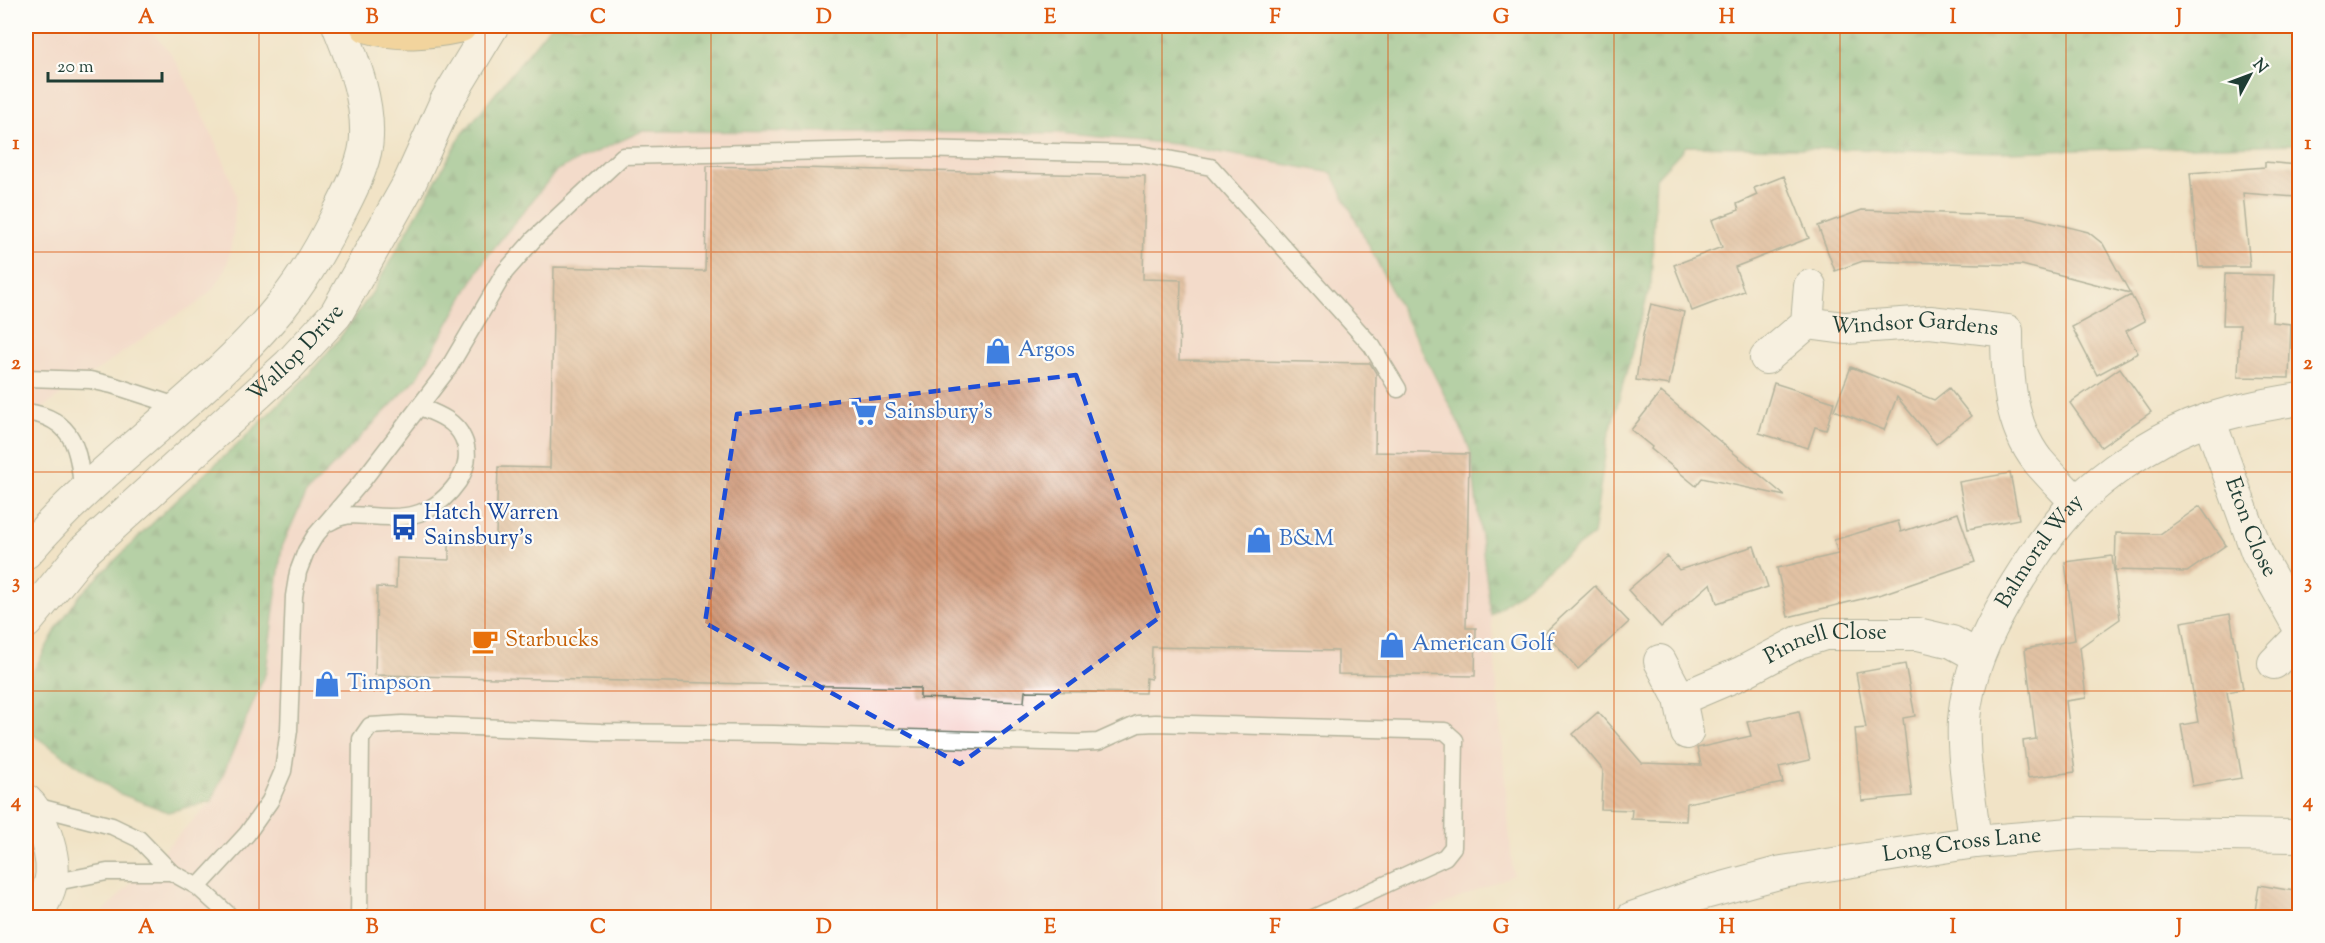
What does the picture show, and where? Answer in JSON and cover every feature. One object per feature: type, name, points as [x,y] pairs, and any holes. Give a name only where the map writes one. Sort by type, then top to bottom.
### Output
[{"type":"main road","points":[[368,26],[406,33],[436,31],[460,26]]},
{"type":"street","name":"Wallop Drive","points":[[26,552],[82,493],[234,357],[284,304],[317,255],[348,195],[365,146],[366,124],[363,96],[339,26]]},
{"type":"street","name":"Wallop Drive","points":[[26,622],[83,552],[111,524],[274,379],[336,314],[409,184],[446,102],[492,26]]},
{"type":"street","name":"Windsor Gardens","points":[[1766,358],[1807,323],[1810,286]]},
{"type":"street","name":"Windsor Gardens","points":[[1807,323],[1845,328],[1930,322],[2007,331],[2009,386],[2018,425],[2026,444],[2038,461],[2076,502]]},
{"type":"street","name":"Balmoral Way","points":[[1975,842],[1964,744],[1964,719],[1978,656],[2019,579],[2047,538],[2076,502],[2102,480],[2147,450],[2188,427],[2263,405],[2300,399]]},
{"type":"street","name":"Eton Close","points":[[2209,419],[2257,552],[2300,629]]},
{"type":"street","name":"Pinnell Close","points":[[1680,699],[1741,673],[1799,642],[1825,634],[1918,634],[1952,642],[1978,656]]},
{"type":"street","points":[[2274,663],[2300,636]]},
{"type":"street","points":[[1660,661],[1680,699],[1687,733]]},
{"type":"street","points":[[28,803],[38,818],[51,850],[51,883],[34,918]]},
{"type":"street","name":"Long Cross Lane","points":[[1632,918],[1697,895],[1782,872],[1975,842],[2082,833],[2300,836]]},
{"type":"lane","points":[[198,887],[247,834],[270,801],[283,771],[289,730],[294,596],[298,572],[306,551],[448,369],[505,272],[520,253],[623,156],[913,148],[1141,154],[1211,167],[1372,346],[1398,390]]},
{"type":"lane","points":[[26,378],[90,380],[180,407]]},
{"type":"lane","points":[[325,525],[337,517],[348,514],[393,519],[420,514],[444,501],[460,479],[467,460],[466,445],[459,429],[442,416],[420,407]]},
{"type":"lane","points":[[26,412],[51,419],[69,435],[76,446],[81,462],[82,493]]},
{"type":"lane","points":[[359,918],[361,739],[370,726],[402,723],[601,732],[774,734],[1078,743],[1098,742],[1138,724],[1155,723],[1445,731],[1455,740],[1453,847],[1445,857],[1313,918]]},
{"type":"lane","points":[[28,803],[112,826],[139,839],[171,872],[198,887],[232,918]]},
{"type":"lane","points":[[51,883],[107,872],[171,872]]},
{"type":"highlighted area","points":[[1076,375],[1160,617],[960,764],[705,623],[737,414]]},
{"type":"shaded area","points":[[26,26],[150,30],[170,52],[186,80],[224,161],[236,195],[233,235],[228,261],[222,276],[212,290],[195,305],[26,419]]},
{"type":"shaded area","points":[[642,131],[1057,133],[1174,144],[1332,173],[1470,450],[1491,615],[1513,875],[1415,917],[97,918],[212,801],[266,672],[282,547],[305,495],[417,378],[485,259],[557,170]]},
{"type":"green space","points":[[550,26],[2299,26],[2299,144],[2007,152],[1686,146],[1656,178],[1651,283],[1607,442],[1593,535],[1491,615],[1470,450],[1332,173],[1174,144],[1057,133],[642,131],[557,170],[485,259],[417,378],[305,495],[282,547],[266,672],[212,801],[168,812],[118,793],[32,734],[26,714],[28,681],[58,626],[80,595],[309,374],[338,340],[372,293],[461,136]]},
{"type":"building","points":[[2265,162],[2298,165],[2296,197],[2243,193],[2250,267],[2199,267],[2190,173],[2265,167]]},
{"type":"building","name":"Sainsbury's","points":[[707,166],[1145,176],[1143,279],[1181,280],[1179,360],[1370,363],[1376,373],[1375,452],[1469,454],[1466,628],[1476,628],[1475,676],[1338,674],[1338,651],[1152,647],[1151,679],[1146,678],[1145,693],[1025,691],[1024,702],[920,698],[920,688],[375,675],[377,587],[396,588],[397,558],[449,560],[449,535],[496,536],[498,467],[550,468],[554,267],[705,271]]},
{"type":"building","points":[[1784,176],[1809,238],[1735,267],[1744,291],[1692,311],[1674,265],[1722,247],[1712,220],[1739,210],[1737,204],[1757,195],[1754,188]]},
{"type":"building","points":[[1862,210],[2024,216],[2088,232],[2103,244],[2130,293],[2022,265],[1863,261],[1835,271],[1818,226]]},
{"type":"building","points":[[2225,274],[2274,275],[2272,322],[2291,324],[2289,378],[2238,377],[2240,325],[2223,325]]},
{"type":"building","points":[[2131,295],[2145,321],[2126,331],[2138,353],[2097,375],[2072,327]]},
{"type":"building","points":[[1651,304],[1684,312],[1669,385],[1636,380],[1643,335]]},
{"type":"building","points":[[1851,367],[1934,400],[1949,388],[1971,416],[1936,444],[1897,397],[1884,430],[1834,410]]},
{"type":"building","points":[[2120,368],[2151,412],[2101,447],[2070,403]]},
{"type":"building","points":[[1774,383],[1834,402],[1826,430],[1815,427],[1808,448],[1759,433]]},
{"type":"building","points":[[1661,392],[1785,496],[1702,478],[1696,486],[1651,449],[1652,447],[1631,430]]},
{"type":"building","points":[[2010,473],[2019,519],[1968,529],[1959,482]]},
{"type":"building","points":[[2200,506],[2226,545],[2187,572],[2115,570],[2116,533],[2160,534]]},
{"type":"building","points":[[1958,513],[1975,562],[1882,594],[1788,617],[1777,568],[1838,554],[1834,540],[1898,521],[1901,532]]},
{"type":"building","points":[[1754,546],[1768,587],[1717,603],[1711,583],[1661,627],[1628,590],[1667,556],[1679,570]]},
{"type":"building","points":[[2112,556],[2120,619],[2080,647],[2086,698],[2066,701],[2075,772],[2028,778],[2023,741],[2036,739],[2025,649],[2075,640],[2065,562]]},
{"type":"building","points":[[1595,586],[1629,622],[1578,669],[1545,632]]},
{"type":"building","points":[[2230,614],[2243,689],[2227,692],[2242,778],[2192,786],[2181,725],[2198,722],[2181,622]]},
{"type":"building","points":[[1905,664],[1915,716],[1903,718],[1912,796],[1862,801],[1855,729],[1866,728],[1856,673]]},
{"type":"building","points":[[1799,711],[1810,760],[1779,767],[1783,783],[1687,803],[1686,821],[1631,819],[1632,810],[1601,809],[1603,770],[1573,734],[1598,712],[1642,763],[1701,765],[1697,748],[1751,736],[1747,722]]},
{"type":"building","points":[[2259,885],[2300,892],[2300,918],[2254,918]]},
{"type":"place","name":"Argos","points":[[998,351]]},
{"type":"place","name":"Sainsbury's","points":[[864,413]]},
{"type":"place","name":"Hatch Warren Sainsbury's","points":[[404,527]]},
{"type":"place","name":"B&M","points":[[1259,540]]},
{"type":"place","name":"Starbucks","points":[[485,641]]},
{"type":"place","name":"American Golf","points":[[1392,645]]},
{"type":"place","name":"Timpson","points":[[327,684]]}]
